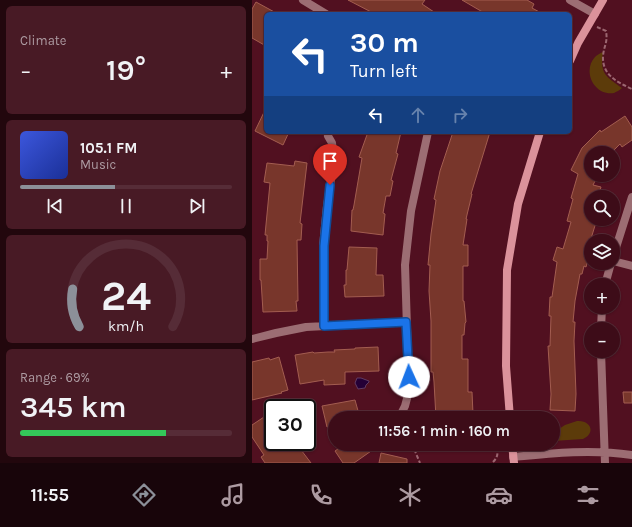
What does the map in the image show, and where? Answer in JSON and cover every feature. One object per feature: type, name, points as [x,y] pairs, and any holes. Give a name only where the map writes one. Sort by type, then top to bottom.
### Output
[{"type":"street","points":[[303,0],[323,12]]},
{"type":"street","points":[[570,0],[595,14]]},
{"type":"street","points":[[572,56],[578,43],[603,0]]},
{"type":"street","points":[[402,411],[409,391],[405,265],[411,211],[428,134]]},
{"type":"street","points":[[509,411],[506,366],[507,270],[518,204],[539,134]]},
{"type":"street","points":[[324,326],[324,246],[327,206],[334,158],[334,150],[328,136]]},
{"type":"street","points":[[620,235],[632,197]]},
{"type":"street","points":[[620,264],[632,266]]},
{"type":"street","points":[[252,339],[291,330],[324,326],[406,322]]},
{"type":"street","points":[[601,358],[605,463]]},
{"type":"street","points":[[513,460],[579,452],[604,452],[632,455]]},
{"type":"path","points":[[590,23],[606,31],[607,40],[603,57],[608,74],[616,82],[632,88]]},
{"type":"path","points":[[415,451],[420,463]]},
{"type":"shaded area","points":[[603,52],[602,65],[605,74],[622,88],[614,93],[601,91],[596,87],[590,75],[591,63],[596,56]]},
{"type":"shaded area","points":[[357,378],[369,381],[365,388],[358,389],[355,383]]},
{"type":"shaded area","points":[[582,421],[590,427],[590,434],[583,439],[560,441],[560,428],[565,425]]},
{"type":"building","points":[[348,0],[425,0],[422,4],[434,12],[371,12]]},
{"type":"building","points":[[462,0],[527,0],[534,4],[532,8],[539,12],[483,12]]},
{"type":"building","points":[[256,2],[274,12],[264,12],[264,45],[252,38],[252,9]]},
{"type":"building","points":[[264,112],[264,134],[288,134],[283,145],[255,131]]},
{"type":"building","points":[[625,116],[632,127],[632,140],[622,147],[620,144],[618,146],[584,146],[600,130],[601,132]]},
{"type":"building","points":[[367,134],[401,134],[396,153],[398,154],[391,180],[393,181],[390,196],[386,196],[383,213],[385,214],[383,235],[351,231],[352,210],[362,158],[359,157]]},
{"type":"building","points":[[452,134],[489,134],[471,194],[463,245],[468,245],[468,266],[463,266],[463,301],[466,322],[464,335],[462,335],[462,359],[468,359],[468,392],[472,392],[473,411],[436,411],[433,372],[431,372],[431,321],[429,291],[430,265],[428,265],[436,200],[434,199],[440,171]]},
{"type":"building","points":[[584,146],[584,182],[594,182],[593,185],[601,187],[600,190],[584,190],[584,226],[595,226],[592,234],[584,234],[584,266],[582,274],[580,274],[575,301],[573,322],[575,322],[575,411],[550,410],[551,394],[548,346],[550,346],[551,316],[549,316],[550,297],[552,297],[557,262],[553,260],[557,247],[563,249],[571,222],[567,221],[573,199],[571,198],[578,174],[571,170]]},
{"type":"building","points":[[295,161],[307,163],[300,223],[302,224],[301,240],[297,240],[297,311],[263,312],[260,259],[267,259],[268,241],[267,235],[265,235],[270,183],[264,182],[267,163],[294,166]]},
{"type":"building","points":[[349,247],[377,248],[376,275],[383,275],[384,296],[345,297],[344,285],[346,285]]},
{"type":"building","points":[[378,347],[379,371],[345,372],[345,384],[324,385],[324,380],[300,384],[295,355],[313,352],[335,352],[334,350]]},
{"type":"building","points":[[279,357],[288,390],[281,392],[282,393],[252,400],[252,362],[269,358],[270,360]]},
{"type":"building","points":[[623,392],[632,392],[632,403],[624,403]]},
{"type":"building","points":[[355,400],[358,411],[328,411],[327,427],[322,406]]},
{"type":"building","points":[[264,417],[264,451],[302,451],[311,463],[265,463],[261,457],[264,455],[252,437],[252,425]]},
{"type":"building","points":[[335,451],[371,451],[354,463],[343,463]]},
{"type":"building","points":[[381,453],[407,459],[407,463],[379,463]]},
{"type":"route","points":[[330,185],[323,264],[324,326],[406,322],[409,377]]}]
